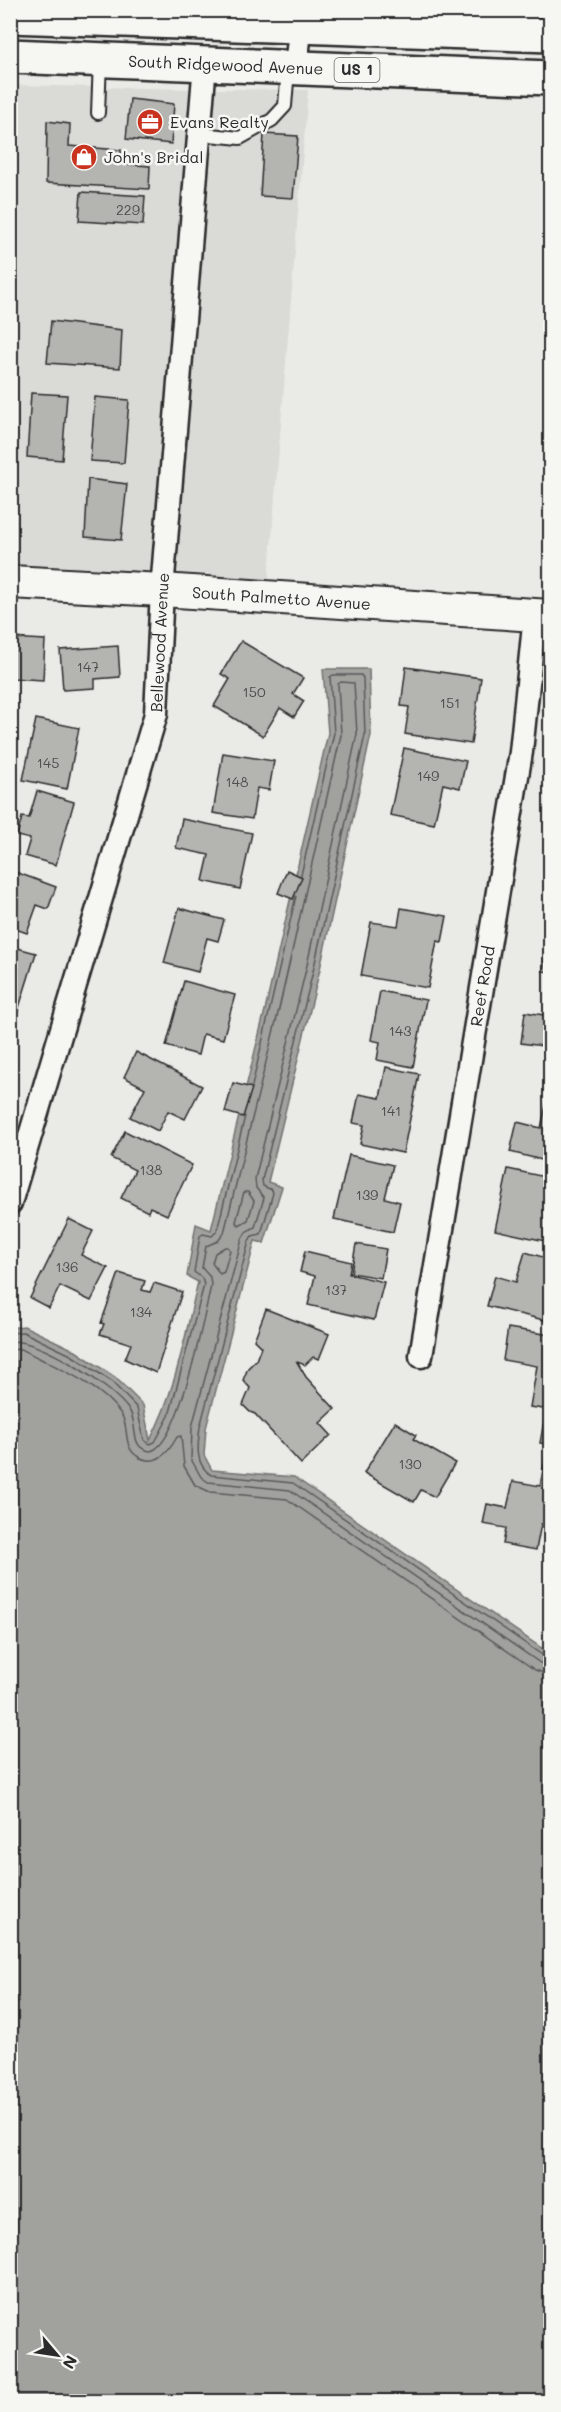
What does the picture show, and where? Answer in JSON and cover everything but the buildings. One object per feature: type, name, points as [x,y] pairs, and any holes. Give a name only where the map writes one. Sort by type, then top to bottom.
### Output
[{"type":"main road","points":[[22,14],[301,18],[550,35]]},
{"type":"main road","name":"South Ridgewood Avenue","points":[[18,56],[550,78]]},
{"type":"street","points":[[18,56],[22,14]]},
{"type":"street","points":[[292,67],[301,18]]},
{"type":"street","name":"Bellewood Avenue","points":[[10,1203],[17,1156],[156,714],[162,590],[205,63]]},
{"type":"street","name":"South Palmetto Avenue","points":[[10,582],[543,615]]},
{"type":"street","name":"Reef Road","points":[[421,1356],[543,615]]},
{"type":"lane","points":[[98,112],[100,59]]},
{"type":"lane","points":[[199,135],[240,138],[272,120],[285,106],[292,67]]},
{"type":"shaded area","points":[[550,10],[550,21],[338,11]]},
{"type":"shaded area","points":[[10,85],[190,89],[151,577],[11,570]]},
{"type":"shaded area","points":[[215,89],[308,90],[268,584],[176,579]]},
{"type":"water","points":[[323,669],[369,669],[371,735],[320,969],[268,1182],[282,1187],[264,1243],[255,1241],[206,1428],[204,1455],[212,1470],[294,1477],[550,1654],[550,2401],[11,2401],[10,1328],[24,1326],[74,1350],[115,1377],[143,1405],[150,1440],[167,1402],[184,1342],[198,1282],[187,1276],[196,1224],[211,1230],[266,1006],[328,733]]},
{"type":"place","name":"Evans Realty","points":[[150,122]]},
{"type":"place","name":"John's Bridal","points":[[84,157]]}]
